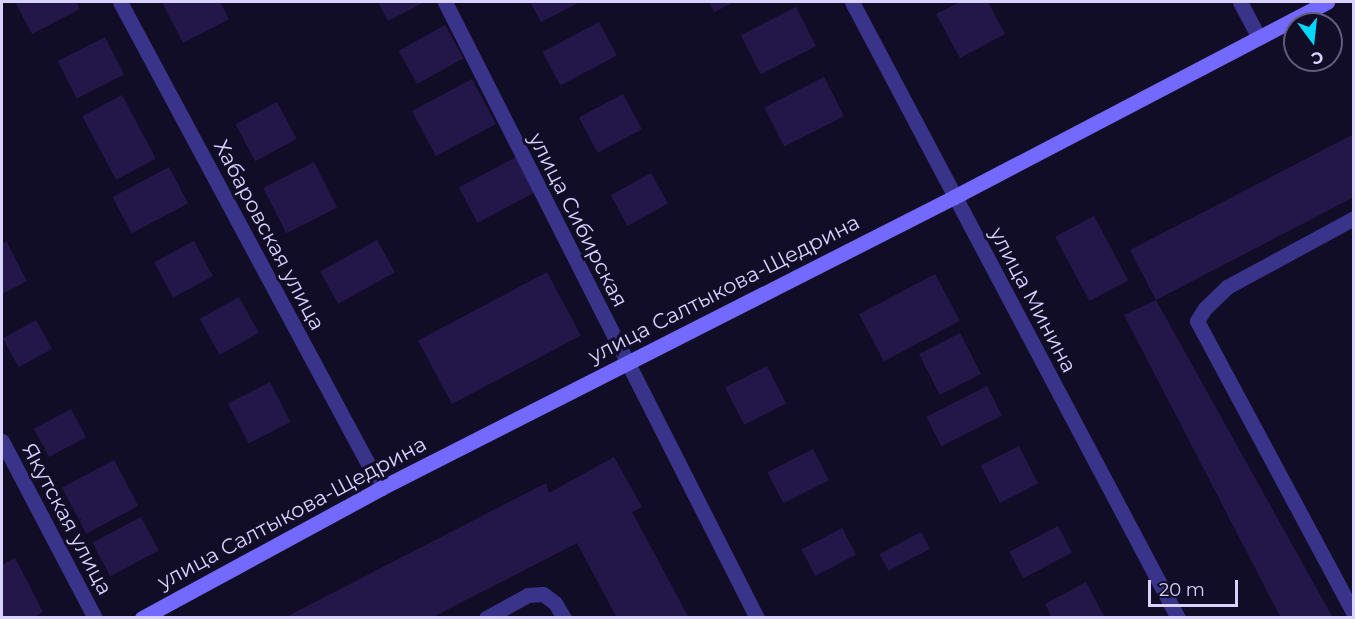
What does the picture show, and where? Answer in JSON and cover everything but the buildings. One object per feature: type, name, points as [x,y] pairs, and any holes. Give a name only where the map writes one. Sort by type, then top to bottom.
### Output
[{"type":"street","name":"Хабаровская улица","points":[[120,2],[381,488]]},
{"type":"street","name":"улица Сибирская","points":[[445,2],[625,362],[757,618]]},
{"type":"street","name":"улица Минина","points":[[852,2],[1178,618]]},
{"type":"street","points":[[1240,2],[1259,37]]},
{"type":"street","name":"улица Салтыкова-Щедрина","points":[[142,618],[381,488],[625,362],[954,197],[1327,2]]},
{"type":"street","points":[[1353,218],[1227,287],[1205,308],[1197,321],[1353,614]]},
{"type":"street","name":"Якутская улица","points":[[2,441],[95,618]]},
{"type":"street","points":[[486,618],[528,595],[543,594],[555,603],[564,618]]}]
